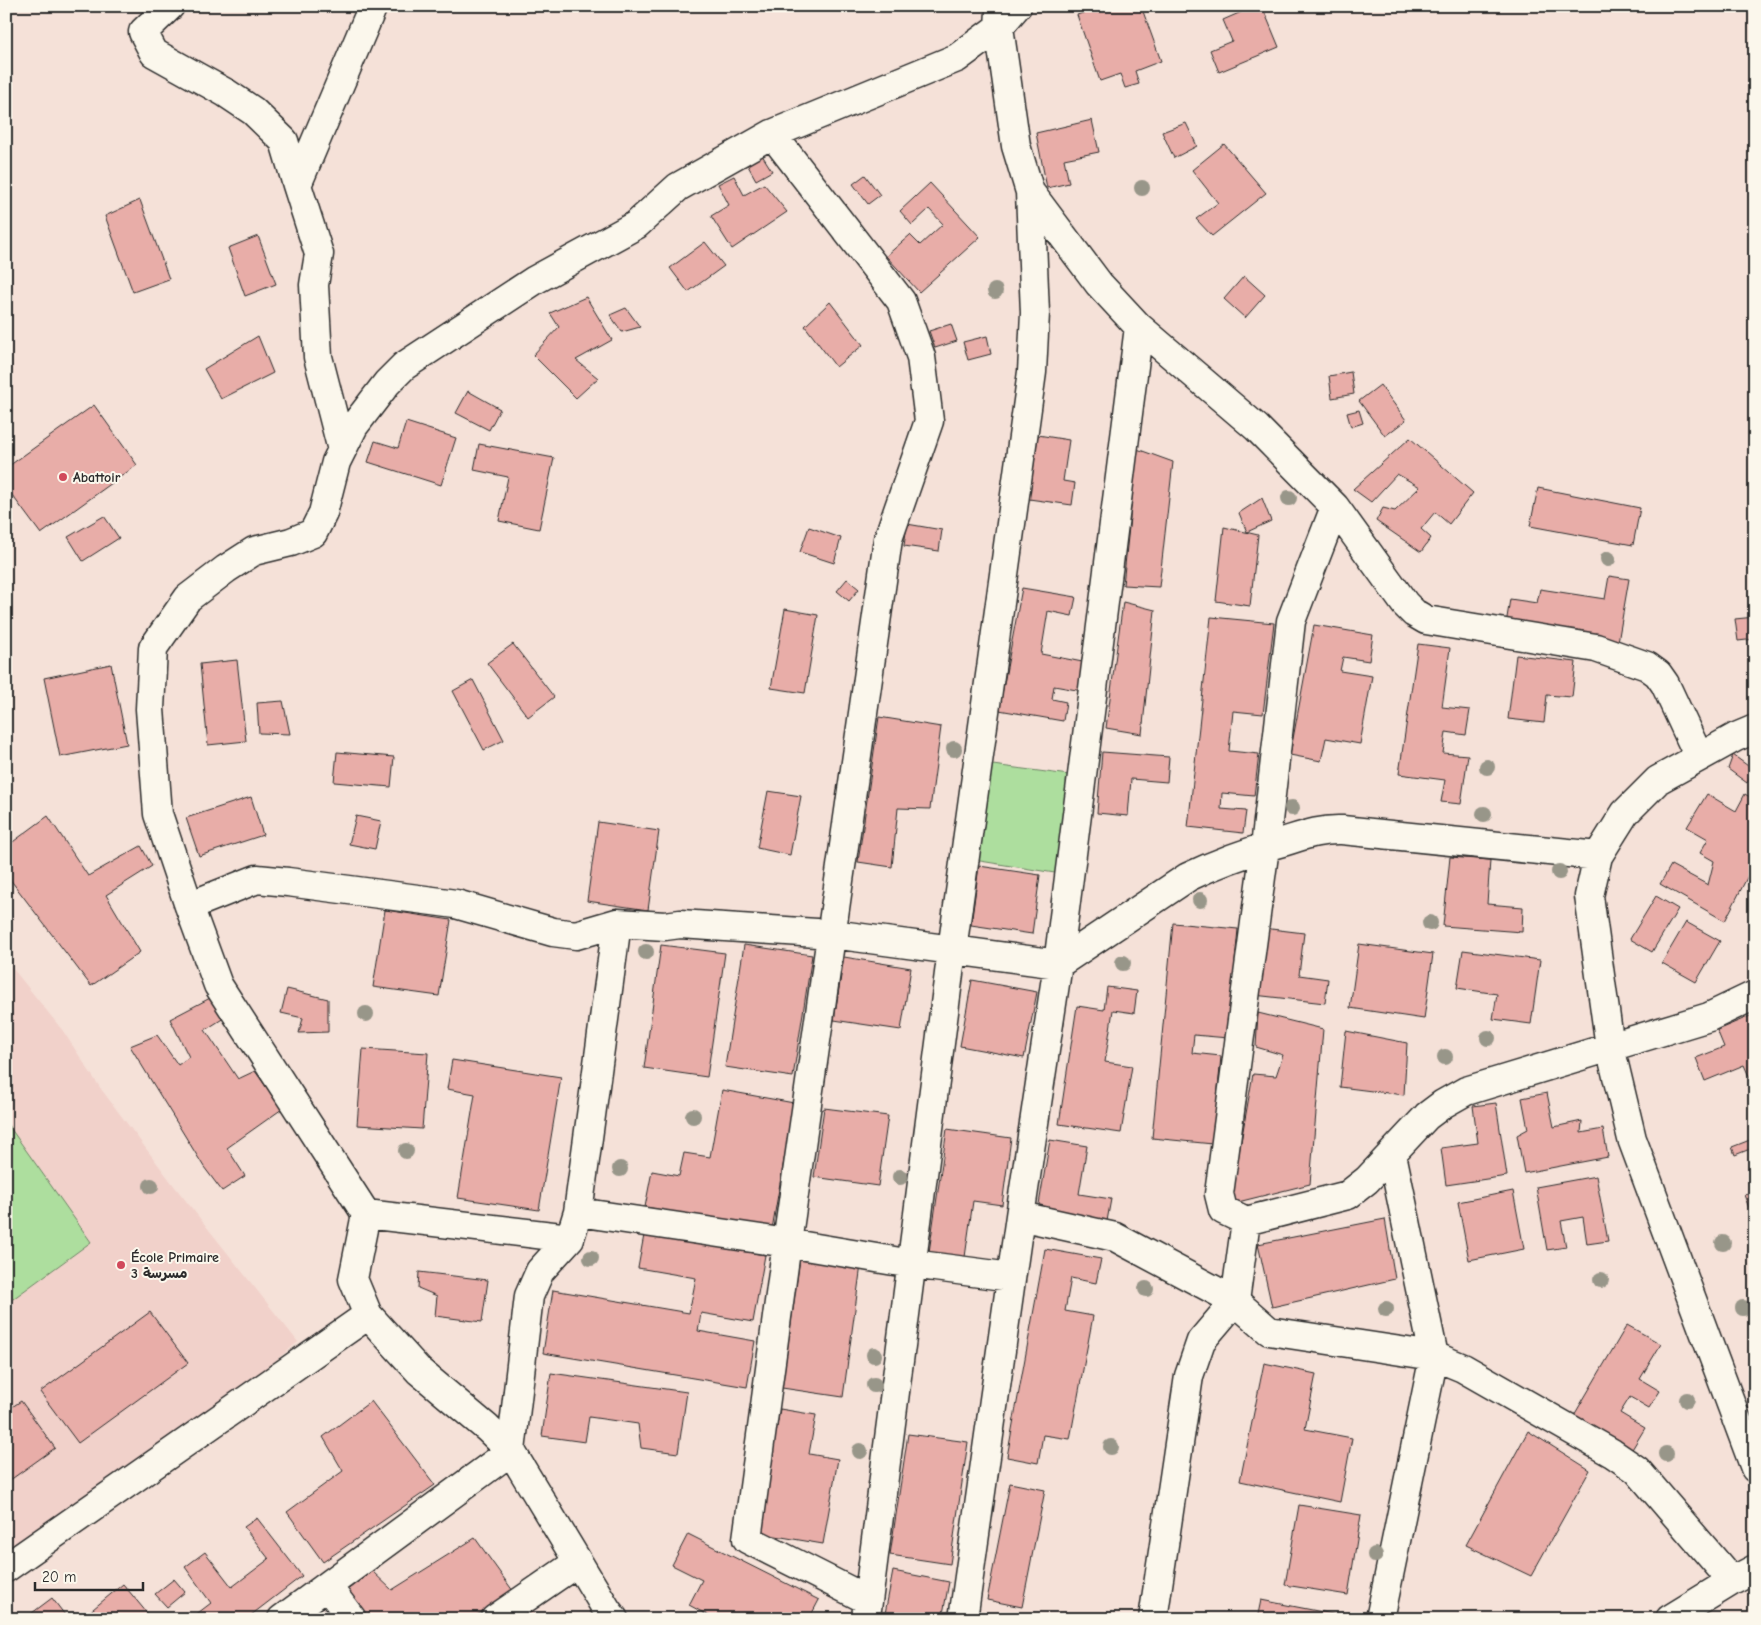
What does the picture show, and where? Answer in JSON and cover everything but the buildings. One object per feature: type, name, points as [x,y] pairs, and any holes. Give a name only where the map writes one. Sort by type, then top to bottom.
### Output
[{"type":"street","points":[[170,6],[144,32],[154,53],[226,93],[253,111],[284,141],[319,254],[314,285],[318,357],[342,450]]},
{"type":"street","points":[[297,184],[372,6]]},
{"type":"street","points":[[614,1619],[511,1451],[487,1428],[419,1371],[368,1315],[354,1279],[366,1214],[218,985],[158,814],[150,709],[153,648],[188,598],[226,569],[254,551],[292,542],[313,533],[323,513],[336,462],[358,420],[387,383],[404,366],[535,280],[636,225],[678,187],[772,134],[957,58],[1000,16],[1017,6]]},
{"type":"street","points":[[772,134],[901,301],[921,357],[929,421],[888,539],[787,1243],[747,1540],[867,1609],[952,950],[1032,372],[1036,313],[1030,192],[1016,146],[1000,16]]},
{"type":"street","points":[[1030,192],[1099,284],[1139,327],[1257,428],[1335,507],[1405,604],[1414,613],[1426,620],[1596,648],[1648,666],[1658,674],[1665,684],[1699,757]]},
{"type":"street","points":[[963,1619],[1011,1277],[1058,964],[1139,327]]},
{"type":"street","points":[[1335,507],[1292,621],[1265,847],[1219,1194],[1223,1210],[1246,1220],[1348,1195],[1367,1180],[1427,1116],[1466,1091],[1708,1018],[1755,995]]},
{"type":"street","points":[[1755,729],[1736,736],[1658,780],[1625,813],[1598,856],[1589,896],[1610,1047],[1632,1139],[1755,1468]]},
{"type":"street","points":[[189,906],[257,879],[456,904],[553,932],[576,935],[617,923],[665,926],[680,924],[832,934],[1058,964],[1188,877],[1206,868],[1265,847],[1319,831],[1331,829],[1598,856]]},
{"type":"street","points":[[282,1619],[511,1451],[529,1296],[540,1271],[570,1238],[578,1212],[617,923]]},
{"type":"street","points":[[1380,1619],[1434,1356],[1392,1154]]},
{"type":"street","points":[[578,1212],[787,1243],[912,1264],[1011,1277]]},
{"type":"street","points":[[366,1214],[570,1238]]},
{"type":"street","points":[[1020,1216],[1115,1237],[1235,1301],[1269,1331],[1434,1356],[1462,1368],[1612,1452],[1637,1470],[1744,1575],[1670,1619]]},
{"type":"street","points":[[1153,1619],[1190,1376],[1201,1341],[1235,1301],[1246,1220]]},
{"type":"street","points":[[6,1568],[368,1315]]},
{"type":"street","points":[[495,1619],[578,1562]]},
{"type":"street","points":[[327,1586],[352,1619]]},
{"type":"shaded area","name":"École Primaire 3 مسرسة","points":[[6,960],[63,1031],[101,1089],[175,1187],[298,1342],[213,1412],[6,1557]]},
{"type":"green space","points":[[985,764],[1077,776],[1061,874],[974,860]]},
{"type":"green space","points":[[6,1122],[91,1242],[6,1304]]},
{"type":"place","name":"Abattoir","points":[[63,477]]},
{"type":"place","name":"École Primaire 3 مسرسة","points":[[121,1265]]}]
